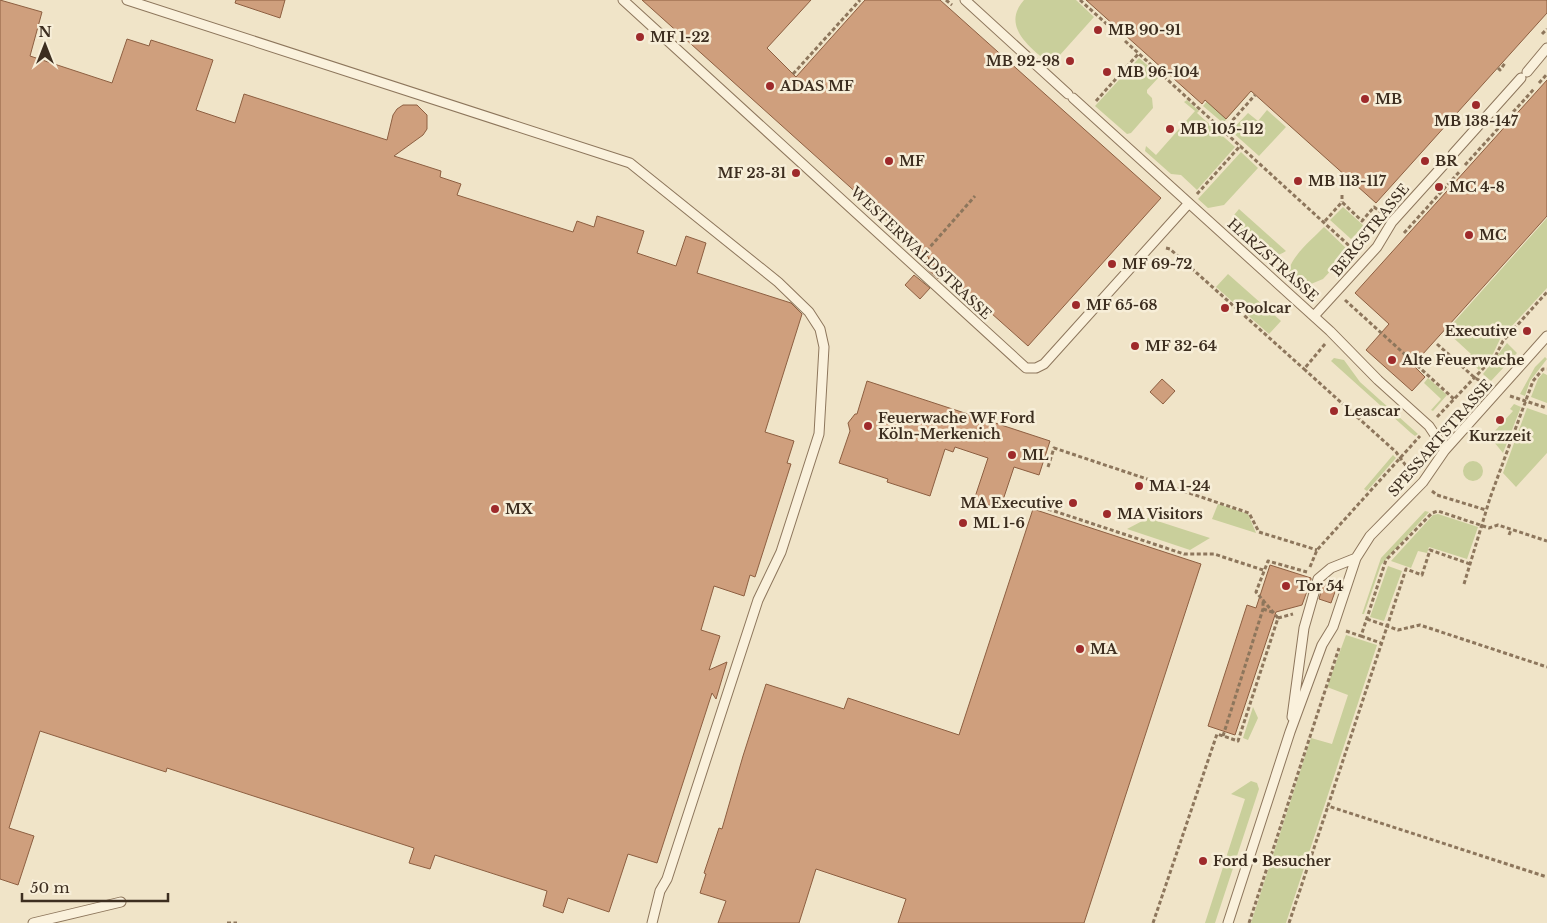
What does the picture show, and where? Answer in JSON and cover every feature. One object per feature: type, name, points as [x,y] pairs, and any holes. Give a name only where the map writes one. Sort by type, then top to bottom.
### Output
[{"type":"lane","points":[[127,0],[630,163],[778,282],[809,312],[820,329],[824,347],[819,434],[780,552],[758,600],[667,879],[660,892],[652,923]]},
{"type":"lane","name":"WESTERWALDSTRASSE","points":[[622,0],[872,225],[1026,368],[1036,368],[1044,364],[1189,203]]},
{"type":"lane","name":"HARZSTRASSE","points":[[965,0],[1314,316],[1378,380],[1429,426],[1445,450]]},
{"type":"lane","name":"BERGSTRASSE","points":[[1314,316],[1378,247],[1392,222],[1547,48]]},
{"type":"lane","name":"SPESSARTSTRASSE","points":[[1290,732],[1322,644],[1332,627],[1356,558],[1370,536],[1423,482],[1445,450],[1547,336]]},
{"type":"lane","points":[[1228,923],[1290,732],[1304,628],[1318,579],[1331,568],[1356,558]]},
{"type":"lane","points":[[33,923],[121,902]]},
{"type":"path","points":[[793,74],[860,0]]},
{"type":"path","points":[[1080,0],[1120,36]]},
{"type":"path","points":[[1126,41],[1356,251],[1350,257]]},
{"type":"path","points":[[1087,111],[1139,53]]},
{"type":"path","points":[[1498,68],[1500,70],[1505,63]]},
{"type":"path","points":[[1539,83],[1547,74]]},
{"type":"path","points":[[1465,165],[1534,89]]},
{"type":"path","points":[[1224,130],[1255,95]]},
{"type":"path","points":[[1174,190],[1181,182],[1196,194],[1241,145]]},
{"type":"path","points":[[1404,233],[1460,171]]},
{"type":"path","points":[[922,256],[975,196]]},
{"type":"path","points":[[1342,196],[1342,202]]},
{"type":"path","points":[[1155,241],[1163,248],[1170,248],[1304,369]]},
{"type":"path","points":[[914,250],[928,262]]},
{"type":"path","points":[[1345,300],[1357,286],[1349,279]]},
{"type":"path","points":[[1278,618],[1256,592],[1268,561],[1307,573],[1317,550],[1496,355],[1503,341],[1547,292]]},
{"type":"path","points":[[1464,584],[1490,498],[1533,381],[1543,369],[1547,369]]},
{"type":"path","points":[[1048,466],[1054,448],[1249,513],[1259,532],[1317,550]]},
{"type":"path","points":[[1048,510],[1184,554],[1214,554],[1263,570]]},
{"type":"path","points":[[1361,636],[1386,560],[1432,513],[1438,511],[1490,528],[1498,525],[1547,541]]},
{"type":"path","points":[[1509,535],[1511,530]]},
{"type":"path","points":[[1289,923],[1406,569],[1422,575],[1430,550],[1470,564]]},
{"type":"path","points":[[1223,736],[1263,609],[1263,599]]},
{"type":"path","points":[[1263,609],[1275,614]]},
{"type":"path","points":[[1278,618],[1295,614],[1300,616]]},
{"type":"path","points":[[1153,923],[1217,734],[1238,740],[1278,618]]},
{"type":"path","points":[[1367,620],[1398,630],[1420,625],[1547,667]]},
{"type":"path","points":[[1332,627],[1381,643]]},
{"type":"path","points":[[1249,923],[1344,630]]},
{"type":"path","points":[[1328,806],[1547,877]]},
{"type":"path","points":[[227,923],[237,923]]},
{"type":"green space","points":[[1024,0],[1076,0],[1094,17],[1051,65],[1028,45],[1021,37],[1017,28],[1015,19],[1017,10]]},
{"type":"green space","points":[[1139,58],[1160,76],[1147,90],[1147,93],[1152,98],[1153,108],[1131,133],[1127,134],[1095,106]]},
{"type":"green space","points":[[1228,77],[1248,95],[1223,123],[1203,106]]},
{"type":"green space","points":[[1187,100],[1199,111],[1197,113],[1235,147],[1197,190],[1181,175],[1171,174],[1145,151],[1146,146],[1156,155],[1195,111],[1184,102]]},
{"type":"green space","points":[[1267,110],[1286,127],[1259,156],[1231,131],[1248,113],[1258,121]]},
{"type":"green space","points":[[1241,152],[1258,168],[1224,205],[1208,208],[1198,199]]},
{"type":"green space","points":[[1343,207],[1364,226],[1351,239],[1330,220]]},
{"type":"green space","points":[[1239,209],[1286,251],[1271,257],[1259,254],[1253,250],[1236,234],[1234,215]]},
{"type":"green space","points":[[1547,218],[1547,288],[1500,339],[1493,354],[1479,370],[1467,359],[1471,354],[1446,331]]},
{"type":"green space","points":[[1324,227],[1349,251],[1323,279],[1299,289],[1291,282],[1290,266],[1295,257]]},
{"type":"green space","points":[[1228,274],[1281,321],[1269,334],[1216,287]]},
{"type":"green space","points":[[1507,343],[1517,353],[1491,381],[1483,374]]},
{"type":"green space","points":[[1545,357],[1547,359],[1530,381],[1525,396],[1520,394],[1535,367]]},
{"type":"green space","points":[[1334,358],[1344,360],[1360,382],[1418,434],[1415,436],[1411,433],[1331,361]]},
{"type":"green space","points":[[1543,373],[1547,375],[1547,403],[1531,397],[1538,379]]},
{"type":"green space","points":[[1428,378],[1447,395],[1433,411],[1431,410],[1441,399],[1424,383]]},
{"type":"green space","points":[[1514,404],[1521,407],[1503,453],[1494,442],[1492,434],[1513,411],[1510,409]]},
{"type":"green space","points":[[1527,408],[1547,415],[1547,453],[1516,487],[1503,473]]},
{"type":"green space","points":[[1393,455],[1396,458],[1367,491],[1364,489]]},
{"type":"green space","points":[[1469,461],[1477,461],[1483,467],[1483,475],[1477,481],[1469,481],[1463,475],[1463,467]]},
{"type":"green space","points":[[1218,504],[1248,514],[1256,533],[1212,519]]},
{"type":"green space","points":[[1425,511],[1429,512],[1381,565],[1364,614],[1362,614],[1381,558]]},
{"type":"green space","points":[[1438,514],[1478,527],[1467,559],[1429,547],[1427,553],[1418,551],[1411,568],[1391,561],[1433,515]]},
{"type":"green space","points":[[1148,518],[1210,538],[1190,550],[1127,529]]},
{"type":"green space","points":[[1388,566],[1402,571],[1384,621],[1370,617]]},
{"type":"green space","points":[[1346,635],[1377,645],[1286,923],[1251,923],[1311,738],[1332,744],[1348,695],[1327,687]]},
{"type":"green space","points":[[1253,707],[1258,718],[1248,740],[1243,738]]},
{"type":"green space","points":[[1251,781],[1257,783],[1259,789],[1215,923],[1205,923],[1245,799],[1231,794]]},
{"type":"building","name":"MX","points":[[0,0],[42,12],[30,56],[112,83],[127,39],[149,46],[151,40],[213,60],[196,110],[235,123],[244,94],[387,140],[393,115],[397,109],[403,105],[417,105],[427,115],[427,129],[423,135],[394,156],[441,171],[440,177],[461,184],[457,195],[573,232],[577,221],[594,227],[597,216],[644,231],[637,253],[676,266],[686,236],[706,243],[697,273],[791,303],[802,314],[765,432],[794,441],[787,463],[791,464],[755,577],[750,575],[744,596],[714,586],[701,630],[720,636],[709,670],[727,662],[716,699],[712,693],[657,863],[628,854],[609,912],[568,898],[563,913],[543,906],[547,891],[435,855],[430,869],[409,863],[414,848],[167,768],[166,772],[40,731],[9,828],[34,836],[18,885],[0,879]]},
{"type":"building","points":[[236,0],[285,0],[280,18],[235,3]]},
{"type":"building","name":"MF","points":[[642,0],[811,0],[767,48],[796,77],[865,0],[940,0],[1161,198],[1028,346],[945,272],[938,279],[923,265],[929,258]]},
{"type":"building","name":"MB","points":[[1086,0],[1547,0],[1547,13],[1376,203],[1251,91],[1226,119],[1205,100],[1202,104]]},
{"type":"building","name":"MC","points":[[1547,80],[1547,216],[1413,365],[1425,377],[1412,391],[1366,350],[1389,324],[1355,293]]},
{"type":"building","points":[[914,275],[930,288],[920,299],[905,285]]},
{"type":"building","points":[[1162,379],[1175,391],[1163,404],[1150,392]]},
{"type":"building","name":"ML","points":[[867,381],[1050,441],[1039,475],[1014,467],[1000,509],[974,500],[988,458],[955,447],[953,452],[945,449],[930,496],[887,482],[888,479],[839,463],[850,431],[848,423],[857,414]]},
{"type":"building","name":"MA","points":[[1033,509],[1201,564],[1084,923],[898,923],[906,899],[816,869],[799,923],[718,923],[726,901],[700,893],[706,874],[704,873],[719,828],[722,829],[766,684],[844,709],[848,698],[959,735]]},
{"type":"building","points":[[1270,565],[1311,578],[1311,580],[1302,605],[1276,612],[1235,735],[1208,726],[1247,605],[1256,608]]},
{"type":"building","points":[[1323,584],[1336,589],[1331,603],[1319,599]]},
{"type":"place","name":"MB 90-91","points":[[1098,30]]},
{"type":"place","name":"MF 1-22","points":[[640,37]]},
{"type":"place","name":"MB 92-98","points":[[1070,61]]},
{"type":"place","name":"MB 96-104","points":[[1107,72]]},
{"type":"place","name":"ADAS MF","points":[[770,86]]},
{"type":"place","name":"MB","points":[[1365,99]]},
{"type":"place","name":"MB 138-147","points":[[1476,105]]},
{"type":"place","name":"MB 105-112","points":[[1170,129]]},
{"type":"place","name":"MF","points":[[889,161]]},
{"type":"place","name":"BR","points":[[1425,161]]},
{"type":"place","name":"MF 23-31","points":[[796,173]]},
{"type":"place","name":"MB 113-117","points":[[1298,181]]},
{"type":"place","name":"MC 4-8","points":[[1439,187]]},
{"type":"place","name":"MC","points":[[1469,235]]},
{"type":"place","name":"MF 69-72","points":[[1112,264]]},
{"type":"place","name":"MF 65-68","points":[[1076,305]]},
{"type":"place","name":"Poolcar","points":[[1225,308]]},
{"type":"place","name":"Executive","points":[[1527,331]]},
{"type":"place","name":"MF 32-64","points":[[1135,346]]},
{"type":"place","name":"Alte Feuerwache","points":[[1392,360]]},
{"type":"place","name":"Leascar","points":[[1334,411]]},
{"type":"place","name":"Kurzzeit","points":[[1500,420]]},
{"type":"place","name":"Feuerwache WF Ford Köln-Merkenich","points":[[868,426]]},
{"type":"place","name":"ML","points":[[1012,455]]},
{"type":"place","name":"MA 1-24","points":[[1139,486]]},
{"type":"place","name":"MA Executive","points":[[1073,503]]},
{"type":"place","name":"MX","points":[[495,509]]},
{"type":"place","name":"MA Visitors","points":[[1107,514]]},
{"type":"place","name":"ML 1-6","points":[[963,523]]},
{"type":"place","name":"Tor 54","points":[[1286,586]]},
{"type":"place","name":"MA","points":[[1080,649]]},
{"type":"place","name":"Ford • Besucher","points":[[1203,861]]}]
